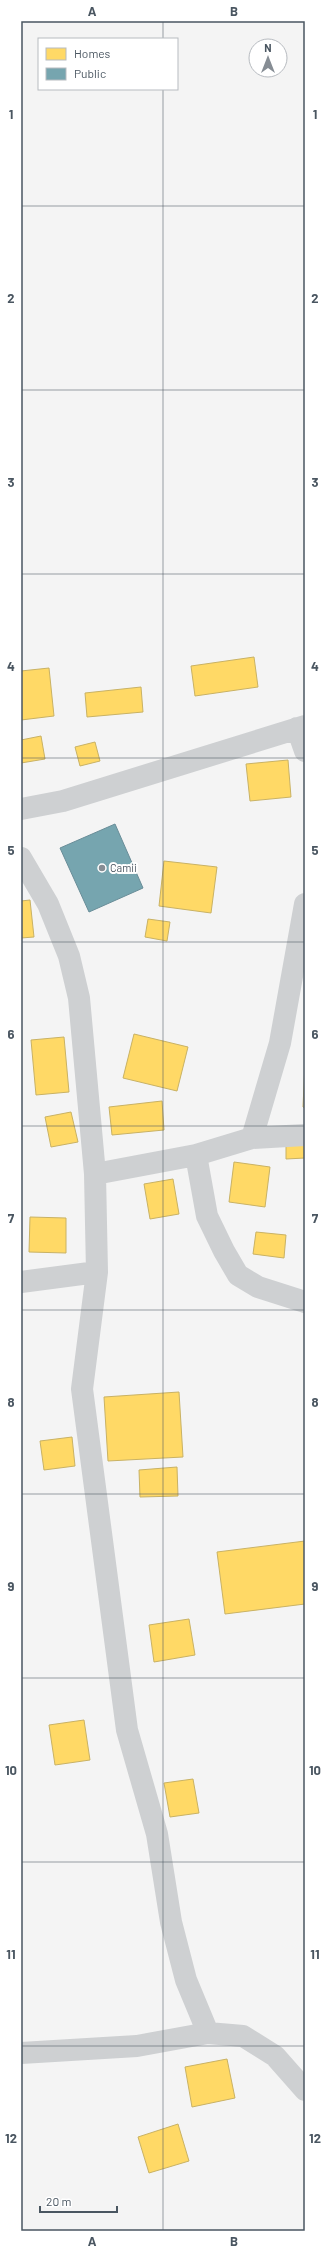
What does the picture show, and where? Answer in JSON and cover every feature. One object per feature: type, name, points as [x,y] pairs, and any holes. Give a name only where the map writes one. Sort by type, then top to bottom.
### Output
[{"type":"street","points":[[21,809],[63,801],[301,727],[305,752]]},
{"type":"street","points":[[21,858],[50,911],[69,956],[79,998],[96,1174],[97,1272],[82,1389],[126,1730],[157,1834],[171,1922],[186,1980],[208,2032]]},
{"type":"street","points":[[252,1138],[280,1043],[305,904]]},
{"type":"street","points":[[96,1174],[196,1155],[252,1138],[305,1135]]},
{"type":"street","points":[[196,1155],[207,1216],[224,1251],[238,1275],[258,1287],[305,1302]]},
{"type":"street","points":[[21,1282],[97,1272]]},
{"type":"street","points":[[21,2053],[137,2046],[208,2032],[243,2036],[275,2056],[305,2090]]},
{"type":"building: Homes","points":[[254,657],[258,687],[195,696],[191,666]]},
{"type":"building: Homes","points":[[49,668],[54,716],[21,720],[21,671]]},
{"type":"building: Homes","points":[[141,687],[143,712],[87,717],[85,693]]},
{"type":"building: Homes","points":[[41,736],[45,759],[21,763],[21,740]]},
{"type":"building: Homes","points":[[95,742],[100,761],[80,766],[75,747]]},
{"type":"building: Homes","points":[[288,760],[291,797],[250,801],[246,764]]},
{"type":"building: Homes","points":[[164,861],[217,867],[211,913],[159,906]]},
{"type":"building: Homes","points":[[30,900],[34,937],[21,938],[21,901]]},
{"type":"building: Homes","points":[[148,919],[170,922],[167,941],[145,937]]},
{"type":"building: Homes","points":[[134,1034],[188,1047],[177,1091],[123,1078]]},
{"type":"building: Homes","points":[[64,1037],[69,1092],[36,1095],[31,1040]]},
{"type":"building: Homes","points":[[305,1063],[305,1108],[303,1107]]},
{"type":"building: Homes","points":[[162,1101],[164,1130],[112,1135],[109,1107]]},
{"type":"building: Homes","points":[[71,1112],[78,1142],[51,1147],[45,1117]]},
{"type":"building: Homes","points":[[305,1143],[305,1158],[286,1159],[286,1144]]},
{"type":"building: Homes","points":[[234,1162],[270,1167],[265,1207],[229,1202]]},
{"type":"building: Homes","points":[[173,1179],[179,1214],[150,1219],[144,1184]]},
{"type":"building: Homes","points":[[30,1217],[66,1218],[66,1253],[29,1252]]},
{"type":"building: Homes","points":[[256,1232],[286,1235],[284,1258],[253,1254]]},
{"type":"building: Homes","points":[[179,1392],[183,1457],[108,1461],[104,1397]]},
{"type":"building: Homes","points":[[72,1437],[75,1466],[44,1470],[40,1441]]},
{"type":"building: Homes","points":[[177,1467],[178,1496],[140,1497],[139,1470]]},
{"type":"building: Homes","points":[[305,1541],[305,1604],[225,1614],[217,1552]]},
{"type":"building: Homes","points":[[189,1619],[195,1655],[154,1662],[149,1625]]},
{"type":"building: Homes","points":[[84,1720],[90,1760],[55,1765],[49,1725]]},
{"type":"building: Homes","points":[[193,1779],[199,1813],[170,1817],[164,1783]]},
{"type":"building: Homes","points":[[227,2059],[235,2098],[192,2107],[185,2067]]},
{"type":"building: Homes","points":[[178,2124],[189,2161],[149,2173],[138,2137]]},
{"type":"building: Public","name":"Camii","points":[[115,824],[143,888],[89,912],[60,848]]},
{"type":"place","name":"Camii","points":[[102,868]]}]
